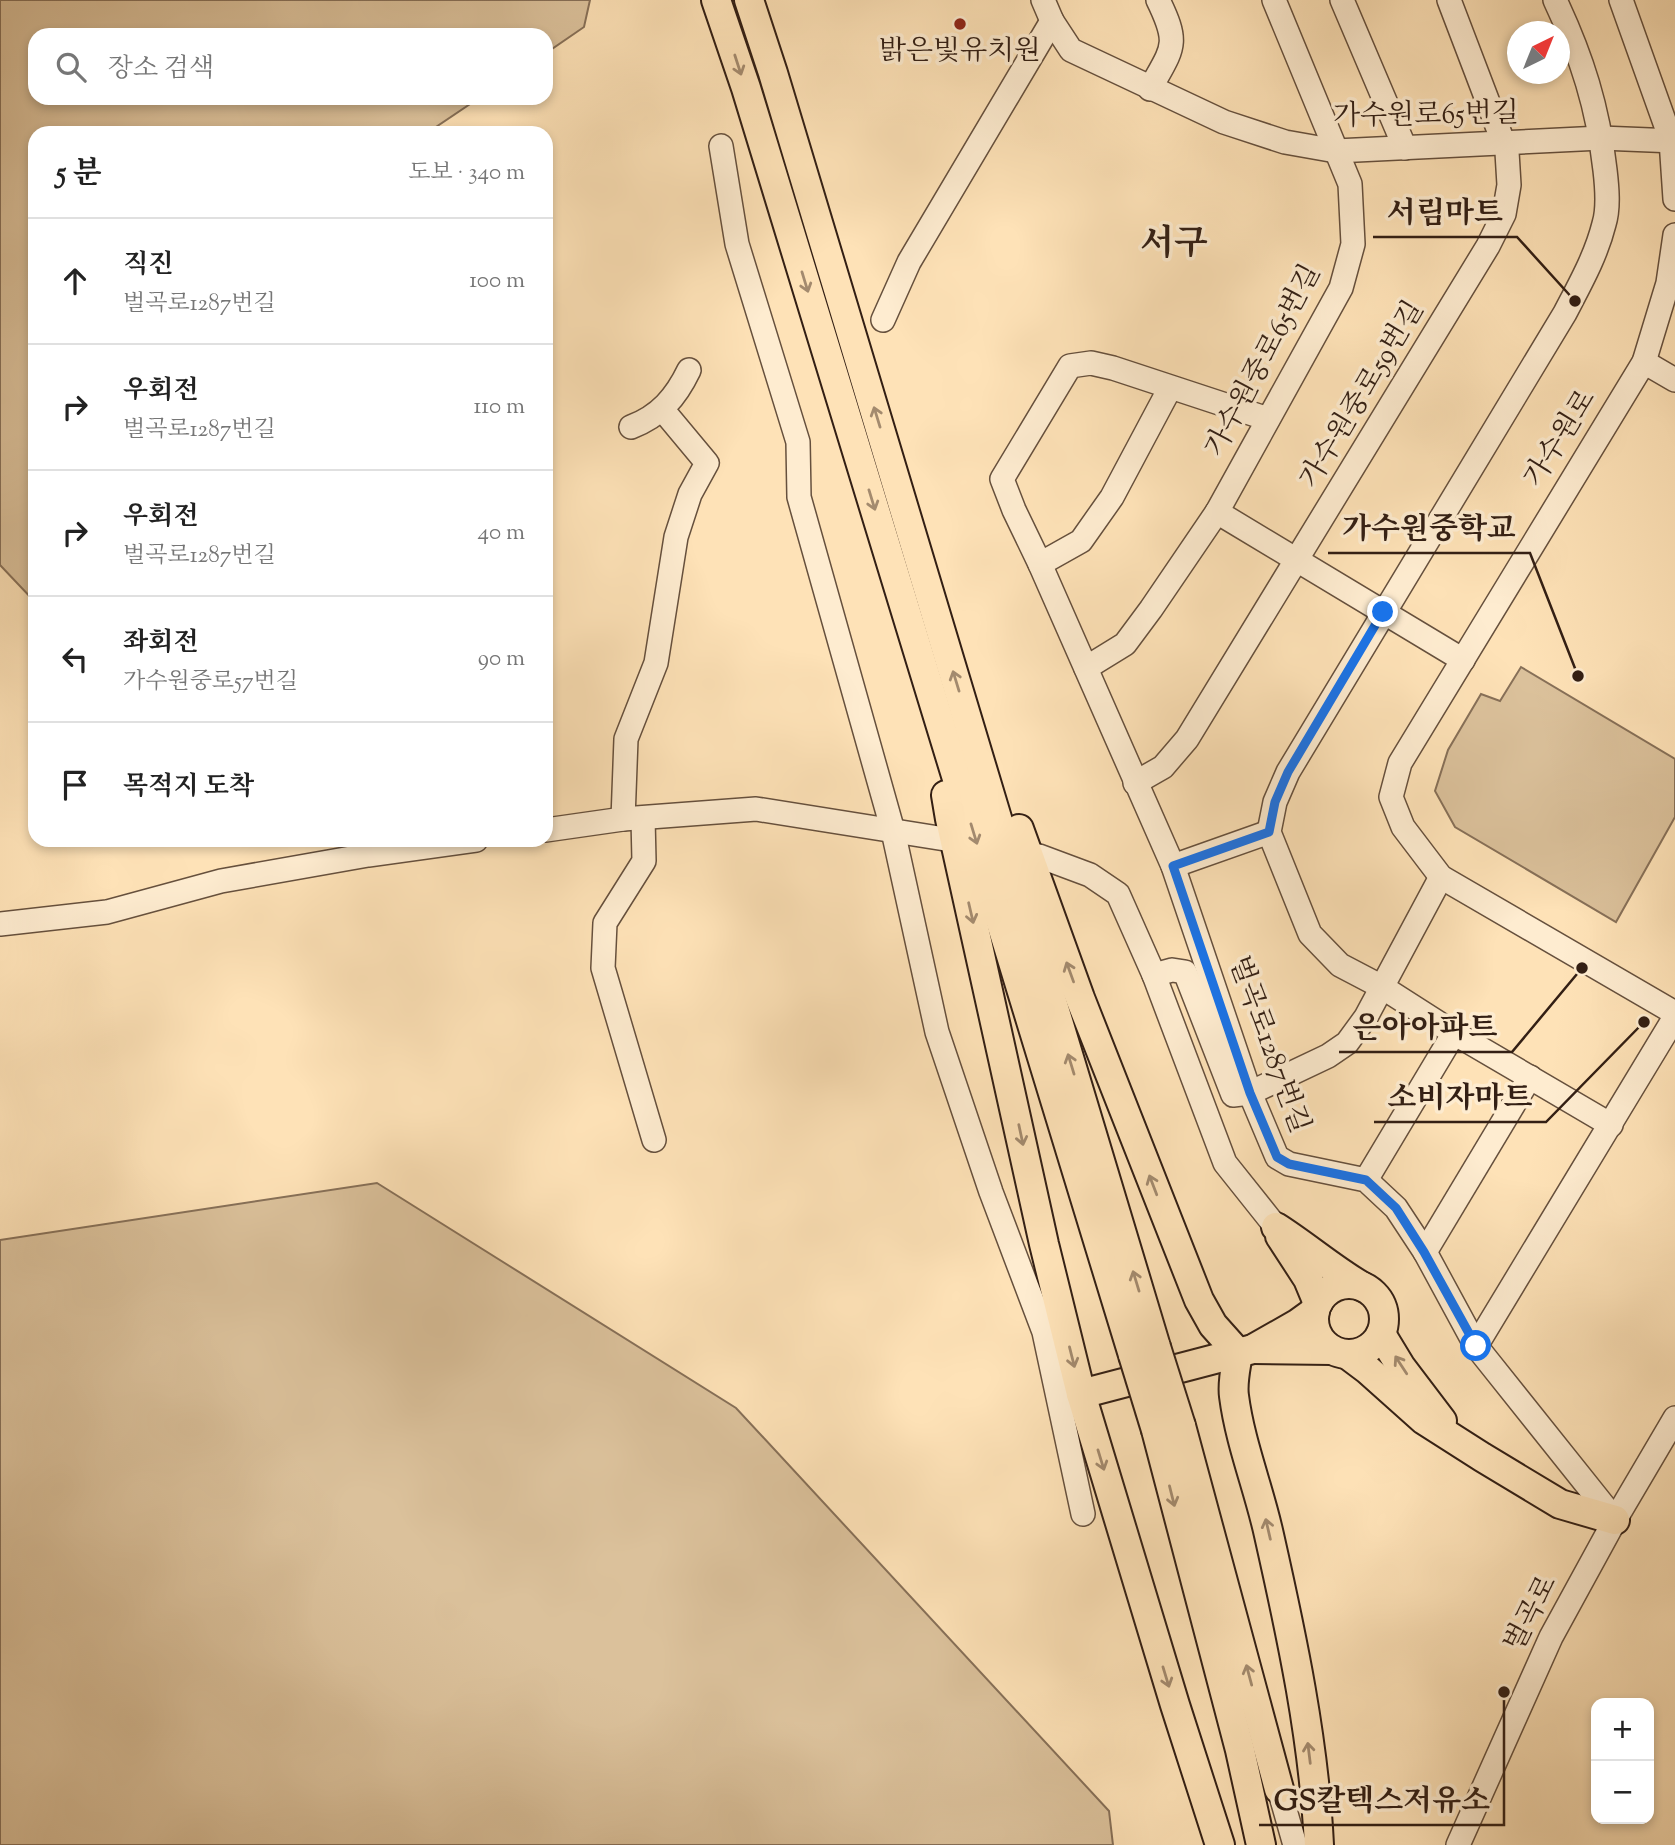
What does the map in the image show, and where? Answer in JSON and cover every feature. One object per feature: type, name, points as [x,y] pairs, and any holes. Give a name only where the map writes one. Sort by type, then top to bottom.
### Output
[{"type":"main road","points":[[716,0],[750,101],[933,702],[1169,1428],[1279,1789]]},
{"type":"main road","points":[[749,0],[967,716],[1144,1351]]},
{"type":"main road","points":[[933,702],[950,819],[1044,1244],[1081,1394],[1220,1845]]},
{"type":"main road","points":[[967,716],[1013,812],[1080,998],[1199,1300],[1213,1325],[1245,1351],[1340,1353],[1368,1350],[1381,1335],[1384,1324],[1380,1302],[1363,1287],[1276,1227]]},
{"type":"main road","points":[[1276,1227],[1308,1279],[1316,1307],[1315,1329],[1325,1345],[1368,1370],[1424,1420],[1560,1504],[1615,1520]]},
{"type":"main road","points":[[1081,1394],[1245,1351],[1297,1324],[1332,1288],[1342,1285],[1363,1287]]},
{"type":"main road","points":[[1381,1335],[1401,1367],[1436,1410],[1450,1435]]},
{"type":"main road","points":[[1245,1351],[1234,1394],[1245,1445],[1262,1501],[1296,1656],[1317,1815],[1318,1845]]},
{"type":"main road","points":[[1169,1428],[1261,1845]]},
{"type":"street","points":[[1150,89],[1171,52],[1172,28],[1158,0]]},
{"type":"street","name":"가수원중로65번길","points":[[1086,668],[1125,644],[1217,512],[1341,288],[1353,244],[1350,184],[1274,0]]},
{"type":"street","points":[[1342,0],[1405,148]]},
{"type":"street","name":"가수원중로59번길","points":[[1135,783],[1163,767],[1187,739],[1488,246],[1504,214],[1509,185],[1506,144],[1449,0]]},
{"type":"street","points":[[1555,0],[1590,86],[1601,138],[1606,183],[1605,221],[1591,263],[1565,313],[1288,772],[1275,802],[1269,832],[1310,934],[1340,965],[1382,986],[1454,1033],[1611,1125]]},
{"type":"street","points":[[1621,0],[1673,141],[1675,199]]},
{"type":"street","points":[[883,320],[909,262],[1048,10]]},
{"type":"street","name":"가수원로65번길","points":[[1048,10],[1071,50],[1224,122],[1285,142],[1336,151],[1601,138],[1673,141]]},
{"type":"street","points":[[720,146],[737,244],[798,443],[799,497],[893,831],[937,1032],[990,1192],[1044,1332],[1083,1514]]},
{"type":"street","name":"가수원로","points":[[1675,235],[1668,283],[1644,362],[1400,763],[1391,797],[1403,827],[1441,877],[1675,1015]]},
{"type":"street","points":[[1644,362],[1675,380]]},
{"type":"street","name":"벌곡로1287번길","points":[[1268,419],[1113,368],[1091,363],[1070,366],[1002,479],[1173,866],[1250,1093],[1277,1157],[1289,1164],[1366,1180]]},
{"type":"street","points":[[631,427],[650,420],[662,409],[682,385],[689,370]]},
{"type":"street","points":[[1040,564],[1081,541],[1112,497],[1170,388]]},
{"type":"street","points":[[654,1140],[603,968],[605,923],[644,861],[633,818],[626,739],[656,663],[676,537],[690,494],[707,463],[662,409]]},
{"type":"street","points":[[1217,512],[1463,660]]},
{"type":"street","points":[[553,829],[633,818],[756,809],[945,839]]},
{"type":"street","points":[[1173,866],[1269,832]]},
{"type":"street","points":[[0,924],[107,912],[221,881],[426,847]]},
{"type":"street","points":[[1039,856],[1090,875],[1118,894],[1154,975],[1225,1163],[1276,1227]]},
{"type":"street","points":[[1154,975],[1172,970],[1185,972],[1233,1095],[1250,1093],[1328,1056],[1347,1043],[1366,1017],[1441,877]]},
{"type":"street","points":[[1476,1346],[1675,1015]]},
{"type":"street","points":[[1454,1033],[1366,1180],[1396,1208],[1424,1252],[1476,1346],[1615,1520]]},
{"type":"street","points":[[1424,1252],[1530,1077]]},
{"type":"street","name":"벌곡로","points":[[1458,1845],[1551,1637],[1675,1418]]},
{"type":"street","points":[[1279,1789],[1295,1845]]},
{"type":"shaded area","points":[[0,0],[590,0],[584,27],[553,48],[553,28],[28,28],[28,105],[469,105],[437,126],[28,126],[28,595],[0,565]]},
{"type":"shaded area","points":[[1521,667],[1675,759],[1675,817],[1616,922],[1455,827],[1435,791],[1448,750],[1481,694],[1500,701]]},
{"type":"shaded area","points":[[377,1183],[736,1408],[1109,1811],[1113,1845],[0,1845],[0,1240]]},
{"type":"place","name":"밝은빛유치원","points":[[960,24]]},
{"type":"place","name":"서림마트","points":[[1575,301]]},
{"type":"place","name":"가수원중학교","points":[[1578,676]]},
{"type":"place","name":"은아아파트","points":[[1582,968]]},
{"type":"place","name":"소비자마트","points":[[1644,1022]]},
{"type":"place","name":"GS칼텍스저유소","points":[[1504,1692]]},
{"type":"district","name":"서구","points":[[1174,245]]},
{"type":"route","points":[[1383,612],[1288,772],[1275,802],[1269,832],[1173,866],[1250,1093],[1277,1157],[1289,1164],[1366,1180],[1396,1208],[1424,1252],[1476,1346]]}]
